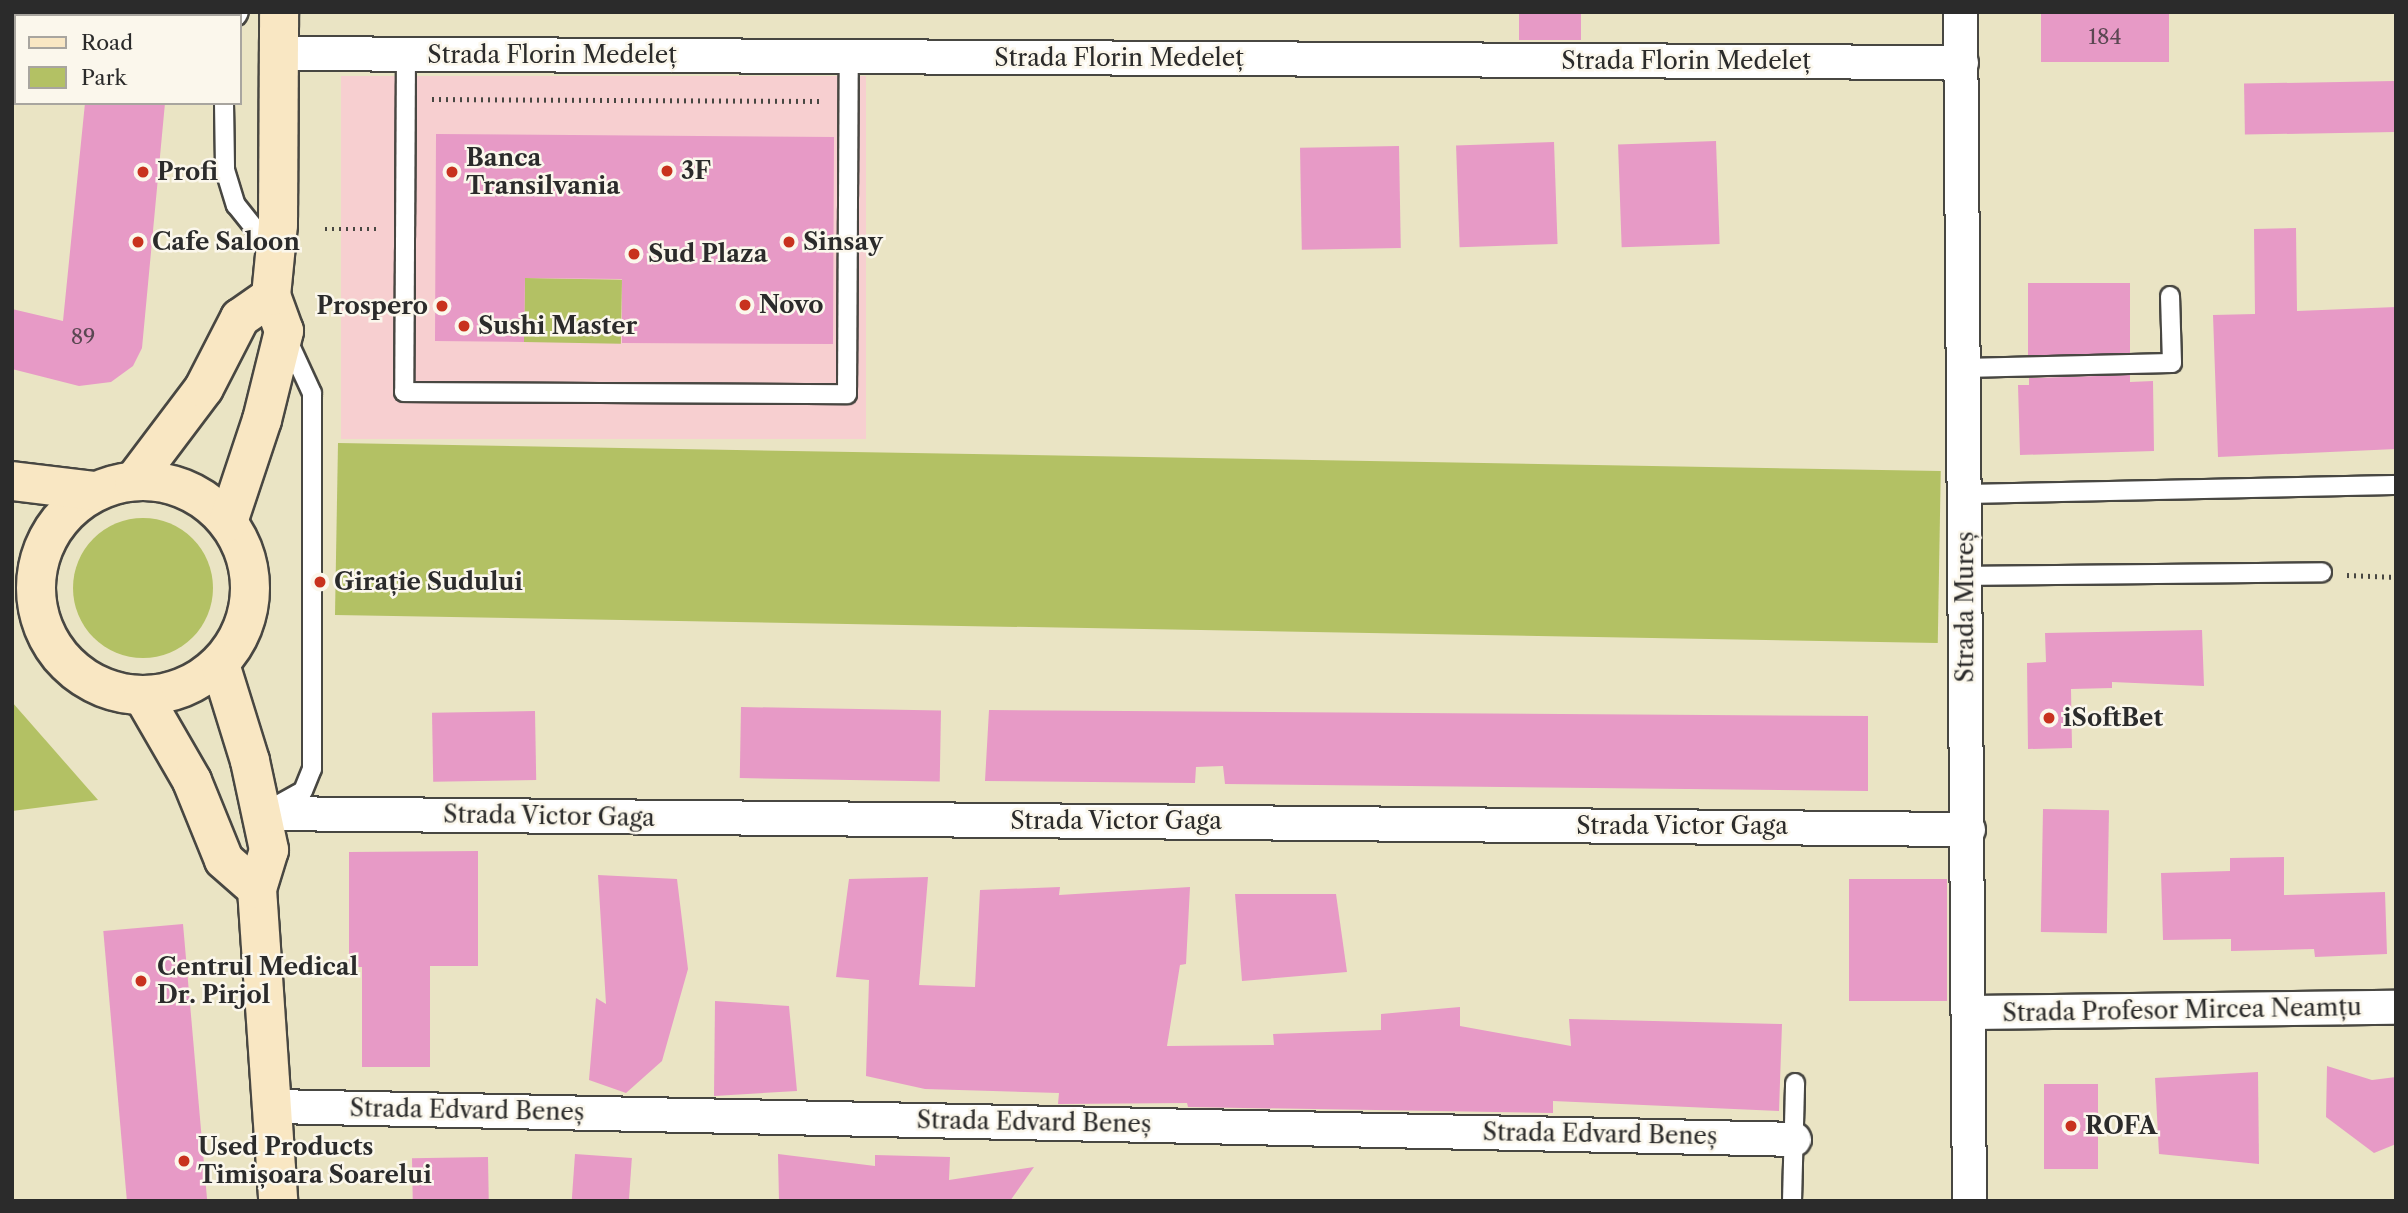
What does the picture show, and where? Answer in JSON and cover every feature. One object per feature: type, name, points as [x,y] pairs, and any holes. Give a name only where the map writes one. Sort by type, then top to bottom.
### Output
[{"type":"main road","points":[[228,523],[262,420],[284,331],[271,296],[275,254],[279,12]]},
{"type":"main road","points":[[134,481],[204,388],[240,318],[271,296]]},
{"type":"main road","points":[[12,481],[95,491],[134,481],[169,483],[191,493],[228,523],[244,549],[250,579],[242,629],[220,664],[198,681],[172,692],[143,696],[109,691],[79,674],[55,650],[24,576],[41,556],[52,530],[72,508],[95,491]]},
{"type":"main road","points":[[220,664],[263,813],[269,850],[257,889],[274,1105],[278,1201]]},
{"type":"main road","points":[[143,696],[192,780],[225,860],[257,889]]},
{"type":"street","name":"Strada Mureș","points":[[1960,12],[1969,1201]]},
{"type":"street","name":"Strada Florin Medeleț","points":[[278,53],[1961,62]]},
{"type":"street","name":"Strada Victor Gaga","points":[[263,813],[1968,829]]},
{"type":"street","name":"Strada Profesor Mircea Neamțu","points":[[1968,1012],[2396,1007]]},
{"type":"street","name":"Strada Edvard Beneș","points":[[274,1105],[1794,1139]]},
{"type":"lane","points":[[406,54],[404,392],[847,394],[849,57]]},
{"type":"lane","points":[[225,105],[225,170],[236,205],[275,254]]},
{"type":"lane","points":[[1963,368],[2172,363],[2170,296]]},
{"type":"lane","points":[[263,813],[303,790],[312,769],[312,393],[284,331]]},
{"type":"lane","points":[[1964,494],[2396,485]]},
{"type":"lane","points":[[1965,576],[2322,572]]},
{"type":"lane","points":[[1792,1201],[1795,1083]]},
{"type":"path","points":[[406,99],[848,102]]},
{"type":"path","points":[[2322,572],[2396,577]]},
{"type":"shaded area","points":[[341,76],[866,76],[866,439],[341,439]]},
{"type":"green space","points":[[525,278],[622,280],[621,344],[524,342]]},
{"type":"green space","points":[[338,443],[1941,471],[1938,643],[335,615]]},
{"type":"green space","points":[[143,518],[170,524],[192,539],[207,561],[213,588],[207,615],[192,637],[170,652],[143,658],[116,652],[94,637],[79,615],[73,588],[79,561],[94,539],[116,524]]},
{"type":"green space","points":[[12,702],[98,800],[12,811]]},
{"type":"building","points":[[1519,12],[1581,12],[1581,40],[1519,40]]},
{"type":"building","points":[[2041,12],[2169,12],[2169,62],[2041,62]]},
{"type":"building","points":[[2394,81],[2395,132],[2245,135],[2244,84]]},
{"type":"building","points":[[85,105],[165,105],[142,348],[133,366],[111,382],[79,386],[12,369],[12,309],[63,321]]},
{"type":"building","name":"Sud Plaza","points":[[436,134],[834,137],[833,344],[622,343],[622,279],[525,278],[524,342],[435,341]]},
{"type":"building","points":[[1716,141],[1720,244],[1622,247],[1618,144]]},
{"type":"building","points":[[1554,142],[1558,244],[1460,247],[1456,145]]},
{"type":"building","points":[[1399,146],[1401,248],[1302,250],[1300,148]]},
{"type":"building","points":[[2296,228],[2297,311],[2396,307],[2396,449],[2218,457],[2213,315],[2255,314],[2254,229]]},
{"type":"building","points":[[2028,283],[2130,283],[2130,355],[2028,355]]},
{"type":"building","points":[[2130,375],[2130,382],[2153,381],[2154,451],[2020,455],[2018,385],[2029,385],[2029,378]]},
{"type":"building","name":"iSoftBet","points":[[2202,630],[2204,686],[2112,682],[2112,688],[2071,689],[2072,748],[2028,749],[2027,663],[2046,662],[2045,633]]},
{"type":"building","points":[[741,707],[941,710],[940,781],[740,778]]},
{"type":"building","points":[[989,710],[1868,716],[1868,791],[1225,784],[1223,766],[1196,767],[1195,783],[985,781]]},
{"type":"building","points":[[535,711],[536,780],[433,782],[432,713]]},
{"type":"building","points":[[2043,809],[2109,810],[2107,933],[2041,932]]},
{"type":"building","points":[[478,851],[478,966],[430,966],[430,1067],[362,1067],[362,967],[349,967],[349,852]]},
{"type":"building","points":[[2284,857],[2284,895],[2385,892],[2387,954],[2315,957],[2314,949],[2231,951],[2231,939],[2163,940],[2161,873],[2230,871],[2230,858]]},
{"type":"building","points":[[598,875],[677,879],[688,969],[662,1061],[626,1093],[589,1080],[596,998],[606,1004]]},
{"type":"building","points":[[928,877],[919,985],[975,987],[980,890],[1060,887],[1059,895],[1190,887],[1186,964],[1180,965],[1167,1046],[1274,1045],[1273,1034],[1381,1030],[1381,1014],[1460,1007],[1460,1026],[1571,1046],[1569,1019],[1782,1024],[1779,1111],[1553,1101],[1553,1113],[1188,1107],[1187,1103],[1058,1104],[1059,1093],[925,1089],[866,1076],[869,980],[836,977],[849,879]]},
{"type":"building","points":[[1849,879],[1947,879],[1947,1001],[1849,1001]]},
{"type":"building","points":[[1235,894],[1336,894],[1347,972],[1242,981]]},
{"type":"building","points":[[183,924],[207,1201],[127,1201],[103,931]]},
{"type":"building","points":[[715,1001],[789,1006],[797,1091],[714,1096]]},
{"type":"building","points":[[2327,1066],[2372,1080],[2396,1077],[2396,1144],[2374,1153],[2326,1117]]},
{"type":"building","points":[[2258,1072],[2259,1164],[2159,1154],[2155,1078]]},
{"type":"building","name":"ROFA","points":[[2044,1084],[2098,1084],[2098,1169],[2044,1169]]},
{"type":"building","points":[[575,1154],[632,1158],[629,1201],[572,1201]]},
{"type":"building","points":[[778,1154],[875,1166],[875,1155],[950,1157],[949,1180],[1034,1167],[1010,1201],[779,1201]]},
{"type":"building","points":[[488,1157],[489,1201],[413,1201],[412,1158]]},
{"type":"place","name":"3F","points":[[667,171]]},
{"type":"place","name":"Profi","points":[[143,172]]},
{"type":"place","name":"Banca Transilvania","points":[[452,172]]},
{"type":"place","name":"Cafe Saloon","points":[[138,242]]},
{"type":"place","name":"Sinsay","points":[[789,242]]},
{"type":"place","name":"Sud Plaza","points":[[634,254]]},
{"type":"place","name":"Novo","points":[[745,305]]},
{"type":"place","name":"Prospero","points":[[442,306]]},
{"type":"place","name":"Sushi Master","points":[[464,326]]},
{"type":"place","name":"Girație Sudului","points":[[320,582]]},
{"type":"place","name":"iSoftBet","points":[[2049,718]]},
{"type":"place","name":"Centrul Medical Dr. Pirjol","points":[[141,981]]},
{"type":"place","name":"ROFA","points":[[2071,1126]]},
{"type":"place","name":"Used Products Timișoara Soarelui","points":[[184,1161]]}]
